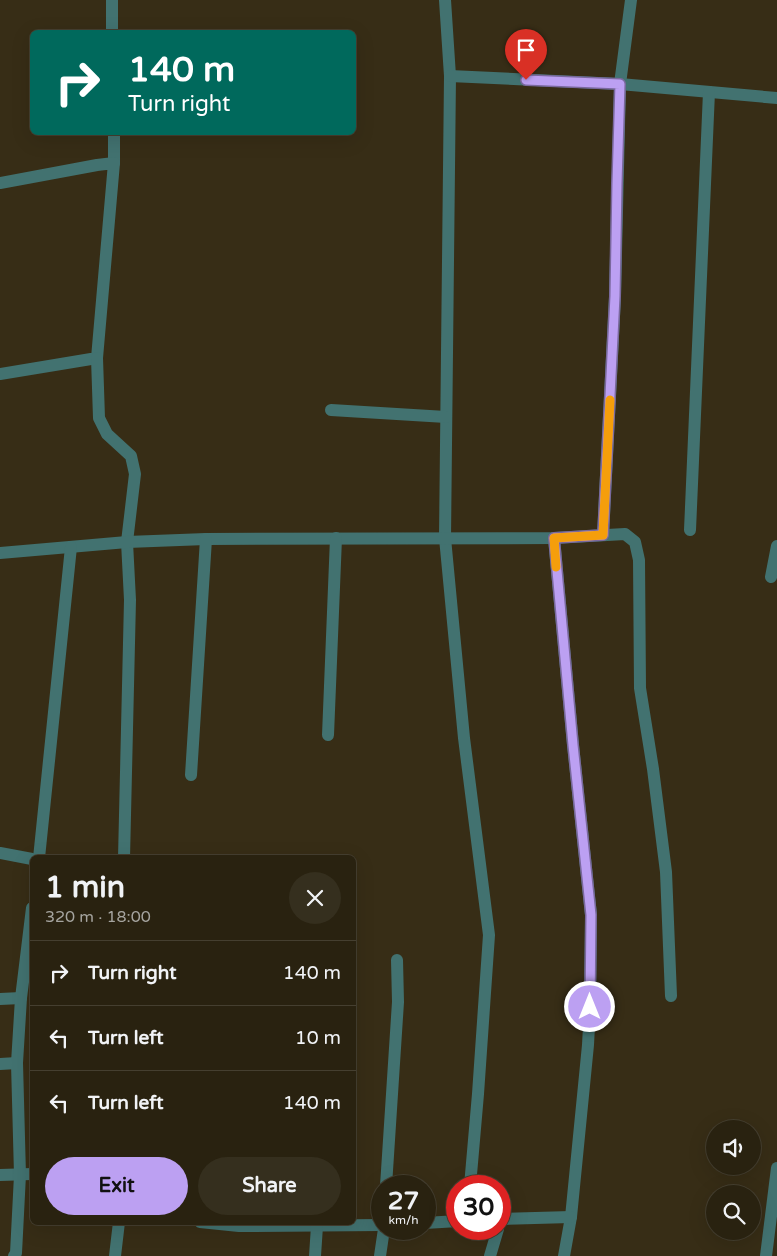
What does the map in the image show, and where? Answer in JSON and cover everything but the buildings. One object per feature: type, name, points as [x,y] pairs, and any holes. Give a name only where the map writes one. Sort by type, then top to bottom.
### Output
[{"type":"street","points":[[112,0],[112,30]]},
{"type":"street","points":[[445,0],[450,76],[445,538],[464,738],[489,935],[471,1175]]},
{"type":"street","points":[[603,535],[615,296],[620,84],[631,0]]},
{"type":"street","points":[[450,76],[620,84],[777,98]]},
{"type":"street","points":[[690,530],[709,92]]},
{"type":"street","points":[[114,135],[114,163],[97,358],[99,418],[107,434],[131,456],[135,474],[127,542],[130,600],[124,855]]},
{"type":"street","points":[[0,184],[114,163]]},
{"type":"street","points":[[0,374],[97,358]]},
{"type":"street","points":[[331,410],[446,417]]},
{"type":"street","points":[[0,553],[127,542],[206,539],[554,538],[625,534],[636,542],[639,560],[640,688],[666,872],[670,996]]},
{"type":"street","points":[[328,735],[336,538]]},
{"type":"street","points":[[554,538],[591,915],[588,1045],[571,1217],[564,1256]]},
{"type":"street","points":[[191,774],[206,539]]},
{"type":"street","points":[[771,577],[777,546]]},
{"type":"street","points":[[39,855],[71,547]]},
{"type":"street","points":[[0,853],[30,859]]},
{"type":"street","points":[[14,1256],[16,1253],[26,1175],[17,1063],[21,998],[30,924]]},
{"type":"street","points":[[387,1175],[398,1002],[397,960]]},
{"type":"street","points":[[0,1000],[21,998]]},
{"type":"street","points":[[0,1064],[17,1063]]},
{"type":"street","points":[[766,1256],[777,1168]]},
{"type":"street","points":[[0,1175],[26,1175]]},
{"type":"street","points":[[511,1221],[571,1217]]},
{"type":"street","points":[[115,1256],[119,1225]]},
{"type":"street","points":[[229,1225],[371,1227]]},
{"type":"street","points":[[314,1256],[317,1226]]},
{"type":"street","points":[[380,1256],[382,1240]]},
{"type":"street","points":[[490,1256],[495,1240]]},
{"type":"slow traffic","points":[[556,567],[554,538],[603,535],[610,400]]},
{"type":"route","points":[[526,80],[620,84],[615,296],[603,535],[554,538],[591,915],[590,1007]]}]
